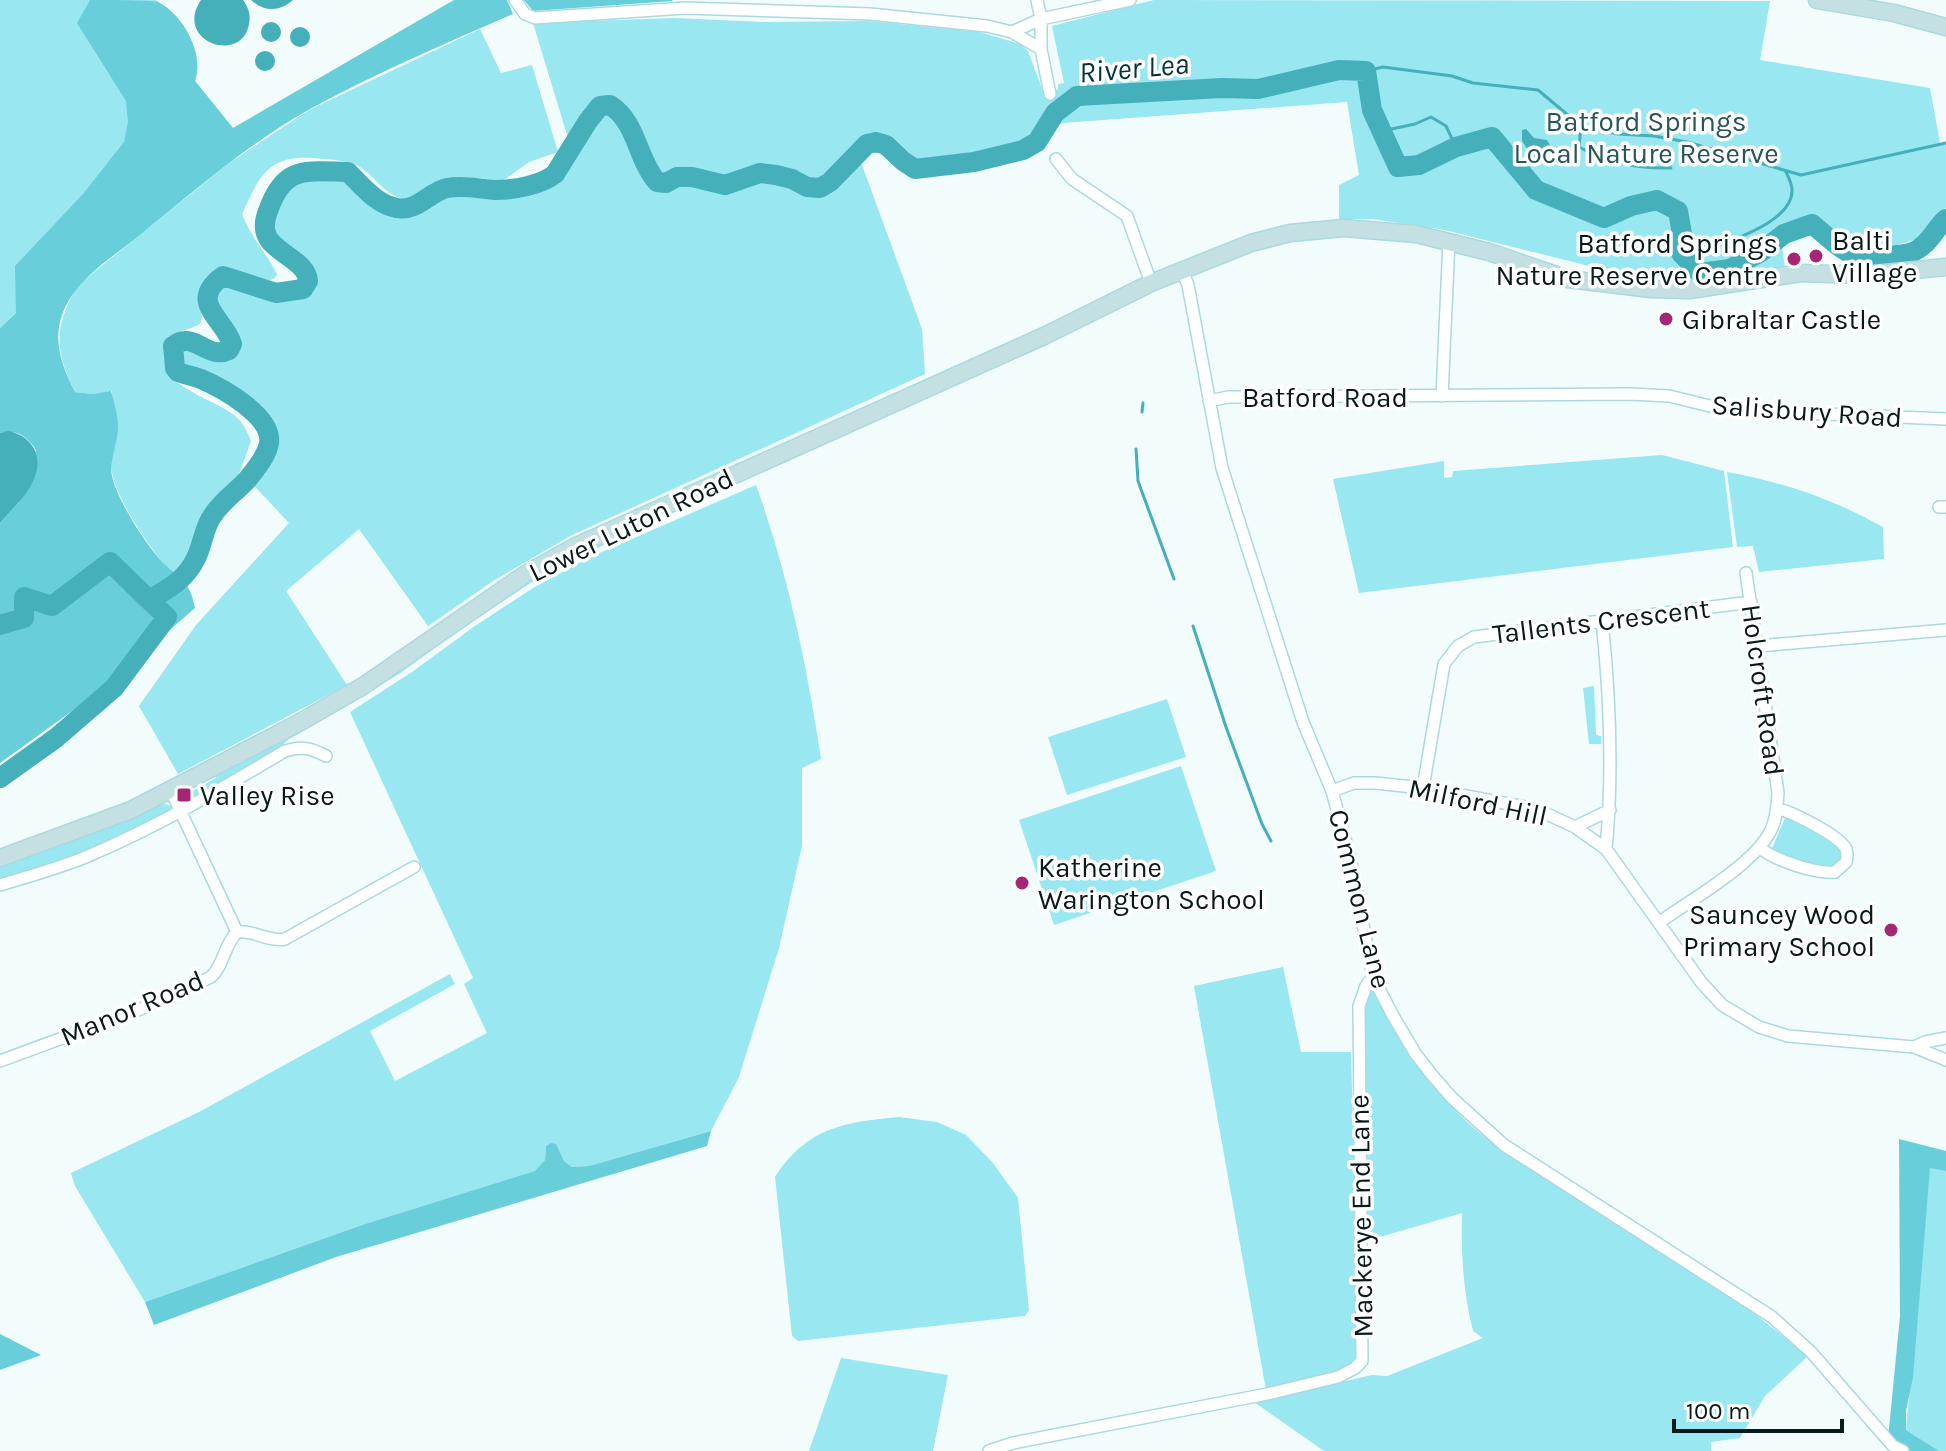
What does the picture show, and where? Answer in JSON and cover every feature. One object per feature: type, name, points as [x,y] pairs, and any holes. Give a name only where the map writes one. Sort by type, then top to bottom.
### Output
[{"type":"main road","points":[[1817,0],[1894,13],[1946,27]]},
{"type":"main road","name":"Lower Luton Road","points":[[0,858],[83,830],[171,791],[363,686],[527,573],[574,547],[1032,341],[1151,283],[1251,243],[1316,230],[1370,229],[1449,241],[1568,279],[1651,289],[1690,290],[1801,273],[1864,275],[1946,267]]},
{"type":"street","points":[[515,0],[525,14],[535,18],[685,8],[870,14],[987,26],[1012,32],[1041,49]]},
{"type":"street","points":[[1037,0],[1041,19],[1041,49],[1050,94]]},
{"type":"street","points":[[1012,32],[1041,19],[1130,0]]},
{"type":"street","points":[[1056,159],[1072,179],[1127,216],[1151,283]]},
{"type":"street","name":"Batford Road","points":[[1442,396],[1449,241]]},
{"type":"street","name":"Common Lane","points":[[1182,270],[1188,285],[1222,468],[1303,722],[1332,791],[1350,857],[1373,977],[1415,1053],[1452,1098],[1504,1145],[1772,1317],[1811,1352],[1893,1446],[1903,1451]]},
{"type":"street","name":"Batford Road","points":[[1209,401],[1228,397],[1669,396]]},
{"type":"street","name":"Salisbury Road","points":[[1669,396],[1714,407],[1754,411],[1946,419]]},
{"type":"street","name":"Holcroft Road","points":[[1660,922],[1760,848],[1771,830],[1777,808],[1778,793],[1746,573]]},
{"type":"street","name":"Tallents Crescent","points":[[1423,788],[1444,664],[1458,646],[1474,637],[1751,602]]},
{"type":"street","points":[[1602,621],[1606,652],[1610,810],[1606,849]]},
{"type":"street","points":[[1758,646],[1946,630]]},
{"type":"street","points":[[0,885],[85,858],[182,811],[285,751],[302,747],[326,756]]},
{"type":"street","name":"Milford Hill","points":[[1332,791],[1364,783],[1423,788],[1536,809],[1575,827],[1606,849],[1722,1005],[1759,1027],[1788,1036],[1914,1047],[1946,1060]]},
{"type":"street","points":[[171,791],[237,932],[285,939],[414,867]]},
{"type":"street","name":"Holcroft Road","points":[[1760,848],[1774,858],[1831,873],[1840,870],[1846,862],[1845,849],[1838,840],[1795,814],[1777,808]]},
{"type":"street","points":[[1575,827],[1610,810]]},
{"type":"street","name":"Manor Road","points":[[0,1061],[141,1009],[211,977],[217,972],[230,940],[237,932]]},
{"type":"street","name":"Mackerye End Lane","points":[[989,1451],[1013,1443],[1267,1394],[1338,1377],[1362,1361],[1359,1006],[1373,977]]},
{"type":"street","name":"Milford Hill","points":[[1914,1047],[1946,1038]]},
{"type":"green space","points":[[0,0],[156,0],[174,16],[189,36],[197,58],[195,81],[233,128],[82,249],[0,328]]},
{"type":"green space","name":"Batford Springs Local Nature Reserve","points":[[1154,0],[1770,1],[1760,60],[1930,88],[1940,143],[1946,143],[1946,208],[1933,219],[1923,237],[1895,246],[1861,248],[1820,226],[1780,231],[1785,268],[1688,280],[1613,272],[1445,230],[1372,219],[1339,219],[1339,185],[1359,175],[1347,102],[1063,123],[1048,130],[1023,150],[986,161],[944,167],[910,166],[884,145],[868,145],[858,154],[922,329],[925,374],[570,536],[493,581],[428,626],[359,529],[286,591],[347,685],[178,774],[139,706],[196,625],[289,523],[248,479],[268,447],[267,432],[262,422],[243,403],[219,388],[179,372],[175,368],[173,346],[188,341],[214,352],[229,350],[232,344],[208,302],[213,285],[223,276],[276,293],[303,289],[308,281],[307,275],[275,246],[265,230],[274,196],[289,178],[308,172],[348,172],[383,203],[397,209],[410,208],[442,189],[479,187],[497,190],[548,180],[571,148],[533,23],[674,18],[764,22],[868,21],[980,32],[1020,44],[1028,51],[1043,91],[1058,90],[1058,84],[1064,83],[1052,26]]},
{"type":"green space","points":[[480,29],[501,73],[532,65],[558,152],[529,162],[501,182],[481,178],[449,179],[404,200],[389,192],[360,167],[343,161],[292,159],[280,162],[263,175],[242,214],[277,274],[275,278],[265,282],[227,269],[221,272],[207,283],[202,292],[200,324],[171,336],[165,345],[165,364],[178,383],[234,415],[251,441],[239,474],[203,518],[195,554],[178,576],[149,544],[128,512],[115,483],[111,462],[112,391],[93,394],[75,392],[63,363],[61,326],[78,285],[229,163],[309,110]]},
{"type":"green space","points":[[909,404],[544,574],[399,674],[290,738],[256,763],[188,799],[182,797],[555,563]]},
{"type":"green space","points":[[1662,455],[1724,471],[1733,547],[1359,593],[1333,479],[1444,461],[1444,478],[1452,477],[1453,471]]},
{"type":"green space","points":[[1727,472],[1807,493],[1883,527],[1884,559],[1759,572],[1753,546],[1737,547]]},
{"type":"green space","points":[[756,485],[778,552],[795,620],[821,759],[802,768],[802,846],[779,948],[739,1077],[711,1131],[589,1166],[572,1167],[564,1161],[556,1145],[546,1146],[545,1160],[536,1171],[365,1224],[145,1302],[75,1186],[71,1173],[199,1112],[450,974],[455,984],[370,1031],[395,1081],[487,1033],[464,984],[473,978],[350,712],[533,588],[588,558]]},
{"type":"green space","points":[[1594,686],[1596,735],[1601,736],[1601,744],[1589,744],[1583,688]]},
{"type":"green space","points":[[1167,699],[1186,757],[1067,795],[1048,737]]},
{"type":"green space","points":[[1181,766],[1216,871],[1054,925],[1019,820]]},
{"type":"green space","points":[[161,803],[171,806],[171,812],[85,854],[0,881],[0,864],[83,837]]},
{"type":"green space","points":[[1785,818],[1793,818],[1838,846],[1843,854],[1839,866],[1827,868],[1778,855],[1772,848]]},
{"type":"green space","points":[[1283,967],[1301,1052],[1351,1052],[1359,1355],[1341,1371],[1329,1376],[1266,1390],[1194,986]]},
{"type":"green space","points":[[1373,989],[1423,1070],[1446,1100],[1483,1136],[1721,1290],[1807,1357],[1765,1396],[1740,1438],[1711,1442],[1711,1451],[1324,1451],[1254,1402],[1372,1375],[1387,1376],[1483,1338],[1473,1331],[1467,1301],[1462,1258],[1462,1213],[1363,1242],[1363,1004],[1368,991]]},
{"type":"green space","points":[[899,1117],[937,1122],[966,1135],[993,1163],[1018,1198],[1029,1310],[1025,1316],[798,1341],[792,1336],[775,1177],[800,1148],[828,1130]]},
{"type":"green space","points":[[1930,1167],[1946,1171],[1946,1451],[1939,1451],[1906,1430]]},
{"type":"green space","points":[[841,1358],[948,1375],[933,1451],[809,1451]]},
{"type":"shaded area","points":[[90,0],[153,1],[176,16],[194,48],[197,59],[195,81],[233,128],[454,0],[507,0],[513,14],[385,71],[287,122],[222,168],[104,263],[72,295],[58,331],[59,349],[67,376],[75,392],[93,394],[111,391],[118,427],[112,464],[115,485],[124,507],[144,539],[185,584],[195,608],[97,693],[0,763],[0,523],[19,502],[36,450],[21,435],[0,433],[0,328],[16,313],[15,266],[83,194],[124,142],[128,122],[126,101],[77,23]]},
{"type":"shaded area","points":[[201,0],[243,0],[250,17],[244,36],[235,43],[223,45],[202,37],[196,27],[195,15]]},
{"type":"shaded area","points":[[251,0],[293,0],[272,9]]},
{"type":"shaded area","points":[[524,0],[672,0],[673,1],[533,11]]},
{"type":"shaded area","points":[[271,22],[278,25],[281,32],[278,39],[271,42],[264,39],[261,32],[264,25]]},
{"type":"shaded area","points":[[300,27],[307,30],[310,37],[307,44],[300,47],[293,44],[290,37],[293,30]]},
{"type":"shaded area","points":[[265,51],[272,54],[275,61],[272,68],[265,71],[258,68],[255,61],[258,54]]},
{"type":"shaded area","points":[[1526,129],[1534,138],[1547,140],[1551,147],[1547,157],[1534,159],[1522,141],[1522,130]]},
{"type":"shaded area","points":[[8,431],[30,443],[35,450],[37,465],[36,474],[22,499],[0,523],[0,433]]},
{"type":"shaded area","points":[[711,1131],[707,1146],[336,1257],[154,1325],[145,1302],[365,1224],[535,1171],[545,1160],[546,1146],[551,1143],[556,1144],[564,1161],[572,1167],[589,1166]]},
{"type":"shaded area","points":[[1899,1139],[1946,1151],[1946,1171],[1930,1168],[1913,1377],[1906,1411],[1906,1430],[1939,1451],[1903,1451],[1888,1439],[1900,1316]]},
{"type":"shaded area","points":[[0,1334],[41,1355],[0,1370]]},
{"type":"waterway","points":[[1366,71],[1383,67],[1452,76],[1473,83],[1538,90],[1581,126],[1687,142],[1801,175],[1946,143]]},
{"type":"waterway","name":"River Lea","points":[[0,625],[24,618],[24,597],[52,606],[110,562],[149,600],[163,592],[191,567],[213,515],[260,463],[269,443],[263,423],[244,404],[221,389],[178,372],[173,346],[188,341],[214,352],[229,350],[232,344],[208,302],[213,285],[223,276],[276,293],[303,289],[308,281],[307,275],[275,246],[265,230],[274,196],[289,178],[308,172],[348,172],[376,199],[397,208],[411,207],[447,188],[496,190],[527,186],[555,174],[600,106],[610,105],[626,121],[657,182],[692,177],[725,185],[760,173],[820,188],[830,182],[867,144],[876,142],[886,145],[915,169],[974,162],[1023,150],[1037,142],[1055,113],[1077,96],[1258,89],[1339,70],[1366,71],[1372,110],[1398,167],[1419,165],[1456,147],[1492,137],[1536,190],[1604,218],[1631,206],[1657,200],[1678,211],[1681,253],[1700,273],[1730,269],[1761,252],[1784,234],[1812,224],[1842,248],[1859,257],[1882,258],[1907,254],[1925,244],[1946,219]]},
{"type":"waterway","points":[[1382,131],[1431,117],[1446,126],[1456,147]]},
{"type":"waterway","points":[[1581,127],[1579,147],[1590,153],[1624,164],[1671,168]]},
{"type":"waterway","points":[[1715,247],[1762,226],[1783,210],[1790,201],[1792,190],[1786,172]]},
{"type":"waterway","points":[[1142,412],[1143,403]]},
{"type":"waterway","points":[[1136,449],[1138,481],[1174,579]]},
{"type":"waterway","points":[[0,778],[56,738],[114,688],[167,617],[149,600]]},
{"type":"waterway","points":[[1193,626],[1226,727],[1271,841]]},
{"type":"place","name":"Balti Village","points":[[1816,256]]},
{"type":"place","name":"Batford Springs Nature Reserve Centre","points":[[1794,259]]},
{"type":"place","name":"Gibraltar Castle","points":[[1666,319]]},
{"type":"place","name":"Valley Rise","points":[[184,795]]},
{"type":"place","name":"Katherine Warington School","points":[[1022,883]]},
{"type":"place","name":"Sauncey Wood Primary School","points":[[1891,930]]}]
